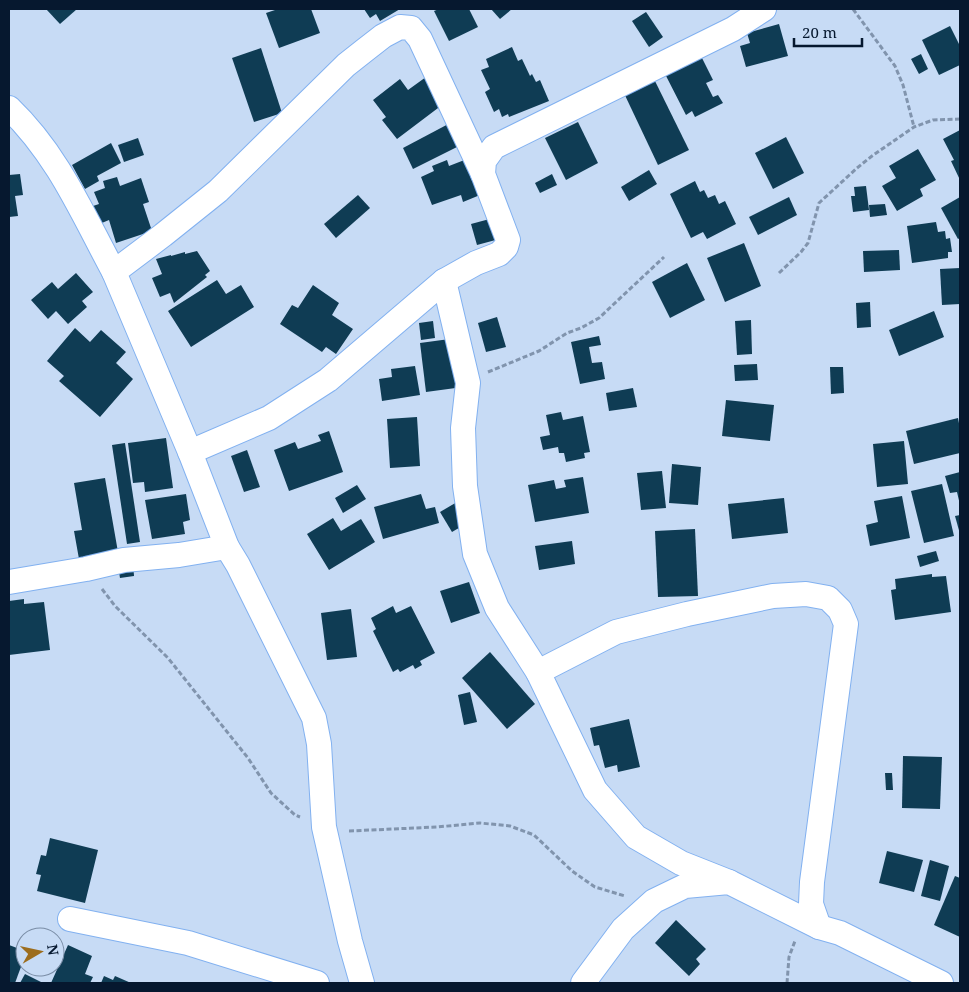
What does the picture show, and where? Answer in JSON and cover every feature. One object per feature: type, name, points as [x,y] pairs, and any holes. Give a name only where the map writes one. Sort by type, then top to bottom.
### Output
[{"type":"street","points":[[483,174],[484,161],[494,147],[733,29],[764,9]]},
{"type":"street","points":[[114,272],[163,236],[218,191],[346,66],[383,36],[400,27],[411,28],[420,39],[483,174],[508,240],[506,248],[499,254],[444,281],[328,380],[269,418],[190,452]]},
{"type":"street","points":[[9,108],[28,127],[60,170],[114,272],[190,452],[227,547],[314,718],[319,744],[324,827],[350,941],[362,983]]},
{"type":"street","points":[[444,281],[468,383],[463,428],[465,486],[475,554],[497,608],[538,672],[595,790],[636,837],[681,863],[730,882],[811,923],[840,933],[941,983]]},
{"type":"street","points":[[9,582],[86,569],[124,560],[179,555],[227,547]]},
{"type":"street","points":[[538,672],[616,632],[679,616],[773,596],[806,594],[828,598],[840,610],[846,624],[812,882],[811,923]]},
{"type":"street","points":[[583,983],[623,928],[654,901],[685,886],[730,882]]},
{"type":"street","points":[[70,919],[188,943],[317,983]]},
{"type":"path","points":[[853,9],[895,66],[903,85],[914,127]]},
{"type":"path","points":[[779,273],[808,243],[819,203],[872,156],[914,127],[933,120],[960,119]]},
{"type":"path","points":[[468,383],[489,371],[539,351],[567,333],[599,318],[664,256]]},
{"type":"path","points":[[86,569],[115,606],[168,658],[248,758],[271,793],[295,815],[324,827],[350,831],[437,828],[480,823],[510,826],[534,835],[572,872],[595,887],[618,895],[654,901]]},
{"type":"path","points":[[787,983],[789,957],[811,923]]},
{"type":"building","points":[[46,9],[77,9],[60,24]]},
{"type":"building","points":[[278,9],[311,9],[320,33],[279,48],[266,13]]},
{"type":"building","points":[[364,9],[400,9],[380,21],[376,14],[370,18]]},
{"type":"building","points":[[439,9],[469,9],[478,27],[449,41],[434,11]]},
{"type":"building","points":[[491,9],[512,9],[500,19]]},
{"type":"building","points":[[646,12],[663,37],[649,47],[632,21]]},
{"type":"building","points":[[779,24],[788,56],[746,67],[740,46],[750,43],[747,33]]},
{"type":"building","points":[[950,26],[960,46],[960,65],[939,75],[922,40]]},
{"type":"building","points":[[512,47],[518,61],[522,59],[530,76],[532,74],[536,82],[540,80],[549,101],[509,117],[508,114],[502,117],[499,109],[494,112],[485,92],[490,89],[481,70],[489,67],[486,59]]},
{"type":"building","points":[[261,48],[282,113],[254,122],[232,58]]},
{"type":"building","points":[[700,54],[713,80],[706,83],[713,97],[718,95],[723,103],[695,117],[692,111],[686,115],[664,72]]},
{"type":"building","points":[[921,54],[928,69],[919,74],[911,59]]},
{"type":"building","points":[[652,75],[689,150],[658,165],[622,89]]},
{"type":"building","points":[[426,77],[442,105],[397,139],[382,120],[386,117],[373,100],[400,79],[408,90]]},
{"type":"building","points":[[454,121],[465,143],[413,169],[403,148]]},
{"type":"building","points":[[578,122],[598,163],[566,180],[545,138]]},
{"type":"building","points":[[960,130],[960,180],[951,161],[954,160],[943,139]]},
{"type":"building","points":[[786,137],[804,173],[773,189],[755,153]]},
{"type":"building","points":[[138,138],[144,155],[124,162],[118,145]]},
{"type":"building","points":[[111,143],[121,163],[97,176],[99,181],[85,189],[72,165]]},
{"type":"building","points":[[918,149],[936,180],[920,189],[923,196],[897,211],[882,186],[896,178],[889,166]]},
{"type":"building","points":[[467,159],[480,195],[463,202],[461,195],[432,205],[421,177],[434,171],[432,166],[447,160],[449,166]]},
{"type":"building","points":[[649,170],[657,184],[629,201],[621,187]]},
{"type":"building","points":[[20,174],[23,195],[15,196],[18,216],[9,217],[9,175]]},
{"type":"building","points":[[552,174],[557,185],[540,193],[535,183]]},
{"type":"building","points":[[117,177],[120,186],[141,178],[149,202],[143,204],[152,231],[116,243],[109,220],[97,225],[90,207],[99,204],[94,192],[105,188],[103,181]]},
{"type":"building","points":[[695,181],[700,192],[704,190],[708,198],[715,195],[719,204],[725,201],[736,224],[707,239],[703,232],[691,238],[670,194]]},
{"type":"building","points":[[866,186],[869,210],[853,212],[851,196],[855,196],[854,187]]},
{"type":"building","points":[[358,195],[370,208],[336,238],[324,224]]},
{"type":"building","points":[[789,197],[797,215],[758,235],[749,217]]},
{"type":"building","points":[[960,197],[960,238],[958,239],[941,208]]},
{"type":"building","points":[[885,204],[887,215],[870,217],[869,205]]},
{"type":"building","points":[[497,217],[503,238],[477,245],[471,224]]},
{"type":"building","points":[[936,222],[938,232],[945,231],[946,239],[950,238],[952,252],[948,252],[948,258],[912,263],[907,226]]},
{"type":"building","points":[[744,243],[761,286],[725,302],[707,258]]},
{"type":"building","points":[[899,250],[900,270],[864,272],[863,251]]},
{"type":"building","points":[[197,251],[210,271],[205,275],[207,277],[174,303],[170,293],[160,297],[152,278],[162,274],[156,259]]},
{"type":"building","points":[[687,263],[705,300],[670,318],[652,282]]},
{"type":"building","points":[[960,268],[960,304],[942,305],[940,269]]},
{"type":"building","points":[[76,273],[93,292],[82,301],[87,307],[68,324],[56,311],[48,319],[31,300],[52,282],[58,289]]},
{"type":"building","points":[[217,280],[226,294],[241,285],[254,307],[191,347],[168,311]]},
{"type":"building","points":[[313,285],[339,303],[332,315],[353,329],[336,354],[326,347],[322,352],[280,324],[292,305],[298,308]]},
{"type":"building","points":[[870,302],[871,327],[857,328],[856,303]]},
{"type":"building","points":[[934,311],[944,337],[899,356],[889,330]]},
{"type":"building","points":[[497,317],[506,347],[486,352],[478,323]]},
{"type":"building","points":[[751,320],[752,354],[737,355],[735,321]]},
{"type":"building","points":[[433,321],[435,338],[421,340],[419,323]]},
{"type":"building","points":[[75,328],[90,342],[101,330],[126,352],[116,363],[133,379],[100,417],[59,381],[64,376],[47,361]]},
{"type":"building","points":[[599,336],[601,345],[589,347],[592,363],[602,362],[605,379],[580,384],[571,342]]},
{"type":"building","points":[[457,338],[463,387],[426,392],[420,343]]},
{"type":"building","points":[[757,364],[758,380],[735,381],[734,365]]},
{"type":"building","points":[[415,366],[420,395],[382,401],[379,379],[392,377],[391,369]]},
{"type":"building","points":[[830,367],[843,367],[844,393],[831,394]]},
{"type":"building","points":[[633,388],[637,407],[609,411],[606,393]]},
{"type":"building","points":[[726,400],[774,405],[770,441],[722,436]]},
{"type":"building","points":[[561,412],[563,420],[583,416],[590,452],[584,453],[585,458],[566,462],[564,453],[559,453],[558,447],[543,450],[540,437],[550,435],[546,415]]},
{"type":"building","points":[[417,417],[420,466],[390,468],[387,419]]},
{"type":"building","points":[[958,418],[960,453],[914,464],[906,431]]},
{"type":"building","points":[[329,431],[343,472],[289,491],[274,450],[295,442],[298,449],[321,441],[318,435]]},
{"type":"building","points":[[166,438],[173,488],[145,492],[144,482],[133,483],[128,443]]},
{"type":"building","points":[[904,441],[908,484],[877,487],[873,444]]},
{"type":"building","points":[[125,443],[140,542],[127,544],[112,445]]},
{"type":"building","points":[[247,450],[260,487],[244,492],[231,456]]},
{"type":"building","points":[[672,464],[701,467],[698,505],[669,503]]},
{"type":"building","points":[[662,471],[666,508],[641,510],[637,473]]},
{"type":"building","points":[[960,472],[960,505],[957,492],[950,493],[945,476]]},
{"type":"building","points":[[583,477],[589,513],[535,522],[528,485],[554,480],[556,489],[566,487],[564,480]]},
{"type":"building","points":[[105,478],[118,552],[79,559],[74,531],[82,530],[74,483]]},
{"type":"building","points":[[942,484],[954,536],[924,543],[911,491]]},
{"type":"building","points":[[357,485],[366,499],[343,513],[335,498]]},
{"type":"building","points":[[186,494],[190,520],[183,522],[185,534],[152,539],[145,500]]},
{"type":"building","points":[[421,494],[426,509],[435,507],[439,523],[383,539],[374,507]]},
{"type":"building","points":[[902,496],[910,538],[870,546],[866,525],[878,522],[874,501]]},
{"type":"building","points":[[784,498],[788,533],[732,539],[728,504]]},
{"type":"building","points":[[457,502],[469,522],[452,532],[440,512]]},
{"type":"building","points":[[960,515],[960,534],[955,516]]},
{"type":"building","points":[[333,518],[341,531],[361,519],[375,542],[329,570],[307,534]]},
{"type":"building","points":[[695,529],[698,596],[658,597],[655,531]]},
{"type":"building","points":[[572,541],[575,564],[539,570],[535,546]]},
{"type":"building","points":[[936,551],[939,561],[920,567],[917,556]]},
{"type":"building","points":[[133,563],[134,576],[120,578],[118,566]]},
{"type":"building","points":[[932,574],[932,577],[946,576],[951,612],[895,620],[891,590],[896,589],[895,579]]},
{"type":"building","points":[[469,582],[480,613],[451,623],[440,591]]},
{"type":"building","points":[[24,599],[24,604],[44,602],[50,650],[9,655],[9,601]]},
{"type":"building","points":[[393,606],[396,613],[411,606],[435,653],[420,661],[422,665],[415,669],[413,665],[400,672],[398,669],[393,672],[373,631],[376,629],[371,618]]},
{"type":"building","points":[[351,609],[357,657],[327,660],[321,613]]},
{"type":"building","points":[[490,652],[535,704],[507,729],[462,678]]},
{"type":"building","points":[[470,692],[477,722],[464,725],[458,695]]},
{"type":"building","points":[[629,719],[640,767],[618,772],[617,765],[605,768],[599,745],[594,746],[590,728]]},
{"type":"building","points":[[903,756],[942,757],[940,809],[902,808]]},
{"type":"building","points":[[885,773],[892,773],[893,790],[886,790]]},
{"type":"building","points":[[50,838],[98,850],[85,903],[37,891],[41,875],[36,874],[41,855],[46,856]]},
{"type":"building","points":[[887,851],[923,860],[914,892],[879,883]]},
{"type":"building","points":[[930,860],[949,866],[940,901],[921,896]]},
{"type":"building","points":[[955,876],[960,878],[960,937],[934,925]]},
{"type":"building","points":[[676,920],[706,949],[696,959],[700,964],[689,976],[655,943]]},
{"type":"building","points":[[9,945],[15,947],[15,977],[17,977],[15,983],[9,983]]},
{"type":"building","points":[[68,945],[92,956],[85,974],[93,977],[90,983],[51,983],[54,977],[65,977],[65,952]]},
{"type":"building","points":[[104,976],[113,980],[115,976],[131,983],[101,983]]},
{"type":"building","points":[[23,977],[31,977],[43,983],[20,983]]}]
